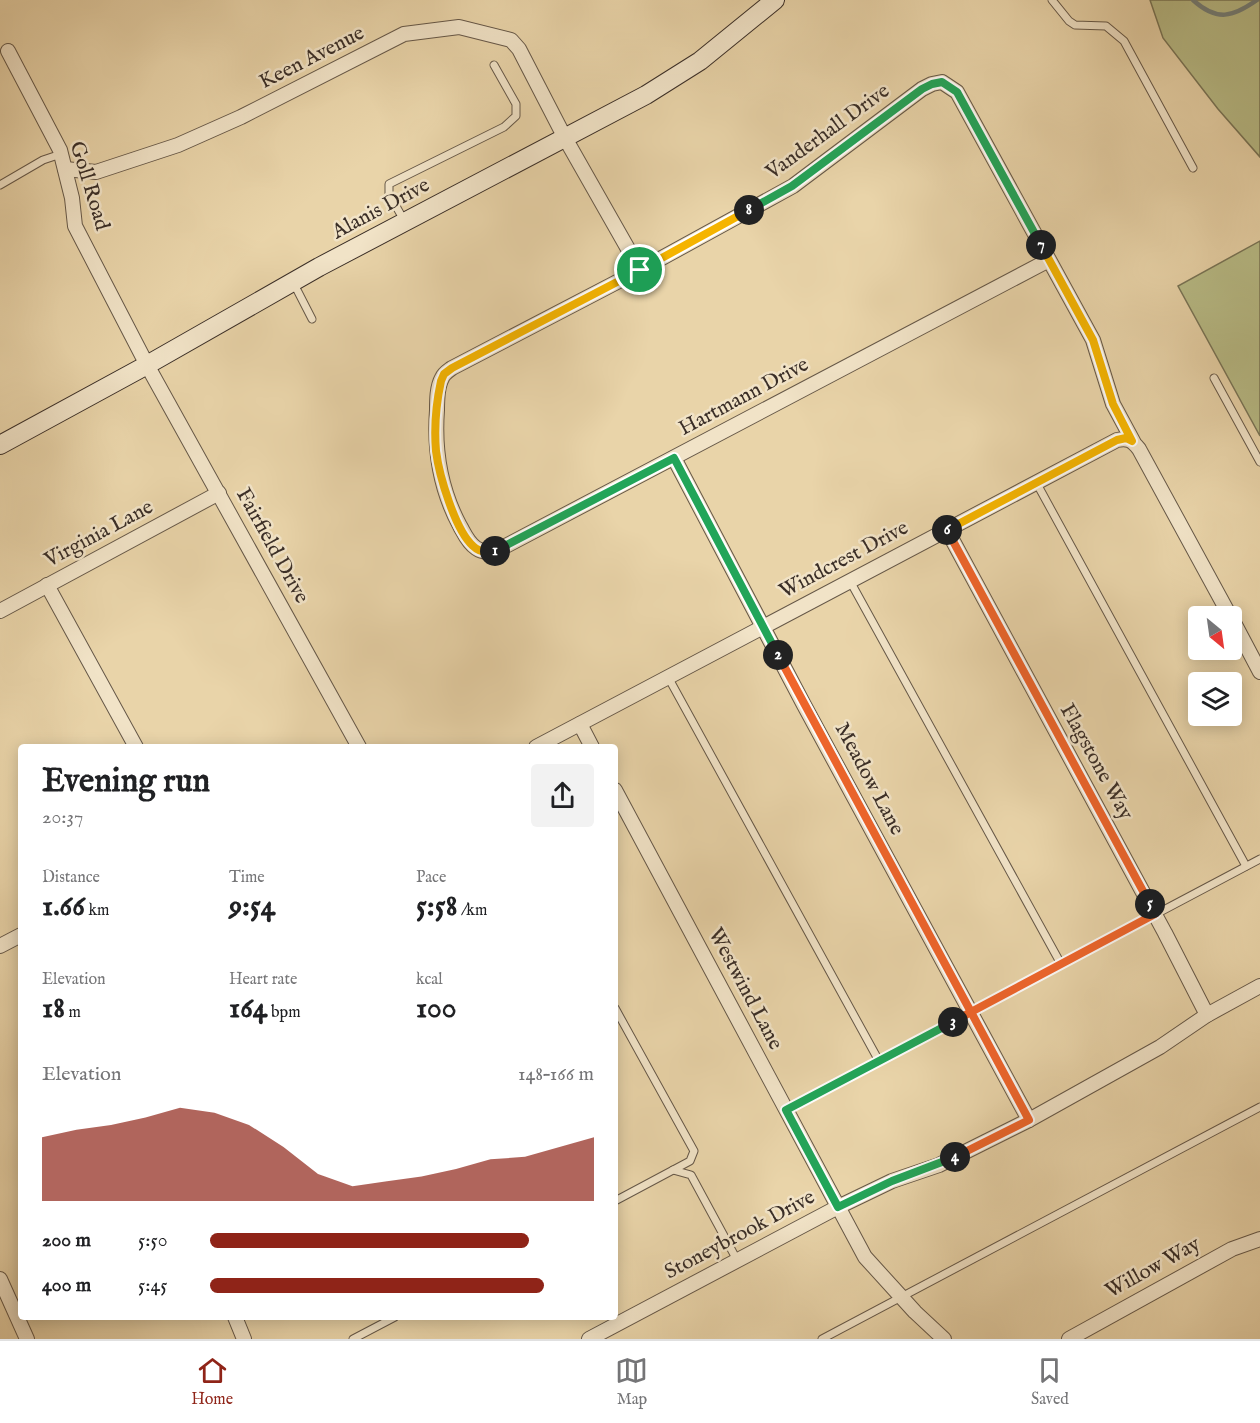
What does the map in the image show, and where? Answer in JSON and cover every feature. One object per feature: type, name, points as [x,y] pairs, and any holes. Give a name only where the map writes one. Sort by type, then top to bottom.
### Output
[{"type":"main road","name":"Alanis Drive","points":[[0,445],[293,282],[646,95],[700,61],[775,0]]},
{"type":"street","name":"Keen Avenue","points":[[65,169],[96,172],[178,145],[241,117],[404,34],[459,27],[511,40],[519,49],[565,138],[640,270]]},
{"type":"street","name":"Goll Road","points":[[8,51],[61,154],[75,226],[147,365]]},
{"type":"street","name":"Vanderhall Drive","points":[[463,532],[448,498],[436,452],[435,429],[439,390],[444,374],[792,186],[922,89],[932,84],[942,82],[957,92],[1049,260]]},
{"type":"street","points":[[1049,260],[1093,340],[1113,404],[1224,606]]},
{"type":"street","name":"Hartmann Drive","points":[[463,532],[475,548],[485,552],[498,550],[1049,260]]},
{"type":"street","name":"Fairfield Drive","points":[[147,365],[357,744]]},
{"type":"street","name":"Windcrest Drive","points":[[542,744],[1117,440],[1126,438],[1136,445]]},
{"type":"street","name":"Meadow Lane","points":[[674,458],[1029,1120]]},
{"type":"street","name":"Virginia Lane","points":[[0,611],[219,493]]},
{"type":"street","name":"Flagstone Way","points":[[947,530],[1155,914],[1207,1015]]},
{"type":"street","points":[[47,585],[134,744]]},
{"type":"street","points":[[1242,638],[1260,672]]},
{"type":"street","points":[[580,724],[590,744]]},
{"type":"street","name":"Westwind Lane","points":[[618,796],[865,1257],[902,1298],[944,1339]]},
{"type":"street","points":[[0,946],[18,937]]},
{"type":"street","name":"Stoneybrook Drive","points":[[589,1339],[838,1207],[892,1181],[939,1165],[1029,1120],[1160,1047],[1207,1015],[1260,986]]},
{"type":"street","name":"Willow Way","points":[[1069,1339],[1232,1249],[1260,1239]]},
{"type":"street","points":[[0,1279],[18,1319]]},
{"type":"street","points":[[18,1320],[27,1339]]},
{"type":"street","points":[[236,1320],[244,1339]]},
{"type":"lane","points":[[1052,0],[1075,25],[1106,26],[1124,41],[1193,168]]},
{"type":"lane","points":[[405,222],[389,194],[389,184],[504,127],[516,116],[516,104],[494,65]]},
{"type":"lane","points":[[0,185],[43,160],[61,154]]},
{"type":"lane","points":[[293,282],[312,319]]},
{"type":"lane","points":[[1214,378],[1260,462]]},
{"type":"lane","points":[[1036,482],[1246,866]]},
{"type":"lane","points":[[850,581],[1060,964]]},
{"type":"lane","points":[[668,678],[879,1060]]},
{"type":"lane","points":[[786,1110],[1260,859]]},
{"type":"lane","points":[[618,1013],[694,1151],[690,1161],[618,1199]]},
{"type":"lane","points":[[822,1339],[1260,1107]]},
{"type":"lane","points":[[673,1170],[691,1175],[737,1260]]},
{"type":"lane","points":[[353,1339],[389,1320]]},
{"type":"green space","points":[[1150,0],[1260,0],[1260,157],[1218,109],[1163,38]]},
{"type":"green space","points":[[1260,241],[1260,436],[1178,286]]},
{"type":"waterway","points":[[1193,0],[1210,12],[1225,15],[1240,10],[1257,0]]},
{"type":"route","points":[[640,270],[444,374],[437,400],[436,452],[448,498],[457,520],[470,543],[485,552],[507,546],[674,458],[804,705],[971,1012],[786,1110],[838,1207],[892,1181],[939,1165],[1029,1120],[971,1012],[1155,914],[947,530],[1117,440],[1126,438],[1132,441],[1113,404],[1093,340],[957,92],[942,82],[922,89],[792,186],[640,270]]}]
